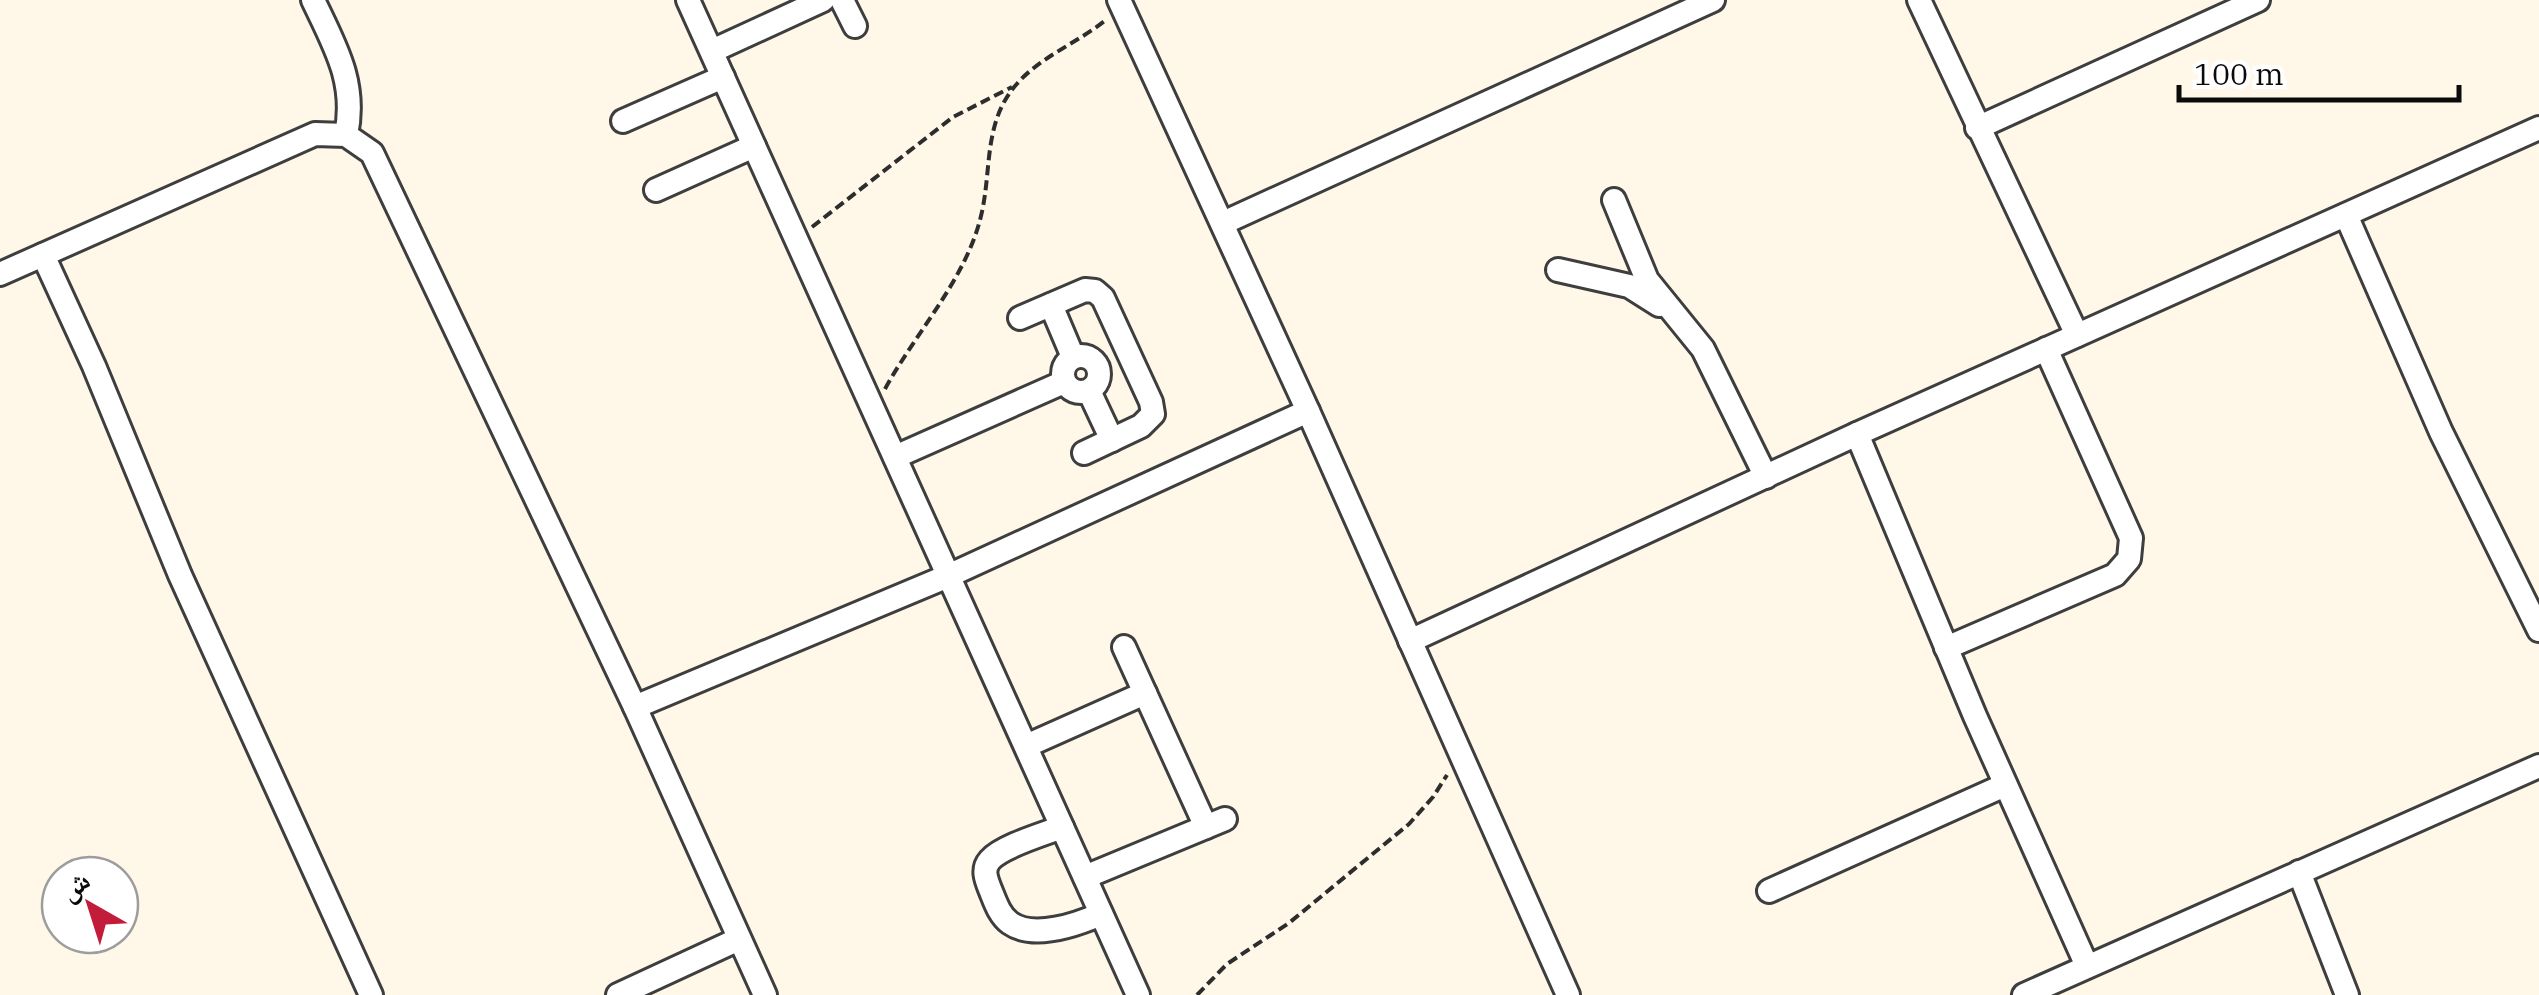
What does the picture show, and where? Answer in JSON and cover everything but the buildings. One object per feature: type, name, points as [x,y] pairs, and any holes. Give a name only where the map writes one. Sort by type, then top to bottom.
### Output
[{"type":"street","points":[[313,0],[347,75],[350,105],[346,135]]},
{"type":"street","points":[[688,0],[1138,995]]},
{"type":"street","points":[[712,51],[823,0]]},
{"type":"street","points":[[842,0],[855,26]]},
{"type":"street","points":[[1223,223],[1714,0]]},
{"type":"street","points":[[1919,0],[2077,335]]},
{"type":"street","points":[[1977,128],[2258,0]]},
{"type":"street","points":[[1120,2],[1308,411],[1568,995]]},
{"type":"street","points":[[624,122],[724,77]]},
{"type":"street","points":[[1410,641],[1857,434],[2539,128]]},
{"type":"street","points":[[0,274],[300,140],[331,132],[360,142],[380,166],[635,708],[764,995]]},
{"type":"street","points":[[656,190],[754,146]]},
{"type":"street","points":[[1614,200],[1647,280],[1712,366],[1766,477]]},
{"type":"street","points":[[2346,215],[2420,387],[2539,630]]},
{"type":"street","points":[[43,254],[101,382],[174,563],[371,995]]},
{"type":"street","points":[[1558,270],[1629,286],[1678,319]]},
{"type":"street","points":[[1020,318],[1085,290],[1096,291],[1103,298],[1152,402],[1152,414],[1146,424],[1084,453]]},
{"type":"street","points":[[1051,305],[1073,357]]},
{"type":"street","points":[[1946,648],[2115,575],[2129,559],[2128,528],[2046,349]]},
{"type":"street","points":[[1098,366],[1128,352]]},
{"type":"street","points":[[1073,357],[1090,358],[1098,366],[1097,383],[1089,391],[1077,392],[1064,382],[1063,370],[1073,357]]},
{"type":"street","points":[[895,457],[1064,382]]},
{"type":"street","points":[[1089,391],[1112,440]]},
{"type":"street","points":[[635,708],[948,576],[1308,411]]},
{"type":"street","points":[[1857,434],[2005,785],[2087,966]]},
{"type":"street","points":[[1085,877],[1216,823],[1124,647]]},
{"type":"street","points":[[1026,746],[1145,693]]},
{"type":"street","points":[[2024,995],[2539,766]]},
{"type":"street","points":[[1769,891],[2005,785]]},
{"type":"street","points":[[1062,827],[999,853],[988,862],[985,875],[998,908],[1010,923],[1030,930],[1071,925],[1101,914]]},
{"type":"street","points":[[2298,872],[2346,995]]},
{"type":"street","points":[[618,995],[740,939]]},
{"type":"path","points":[[874,411],[907,350],[968,256],[982,213],[991,134],[1004,100],[1041,62],[1091,32],[1120,2]]},
{"type":"path","points":[[796,239],[953,117],[1014,86]]},
{"type":"path","points":[[1198,995],[1227,964],[1289,923],[1409,824],[1443,782],[1459,750]]}]
